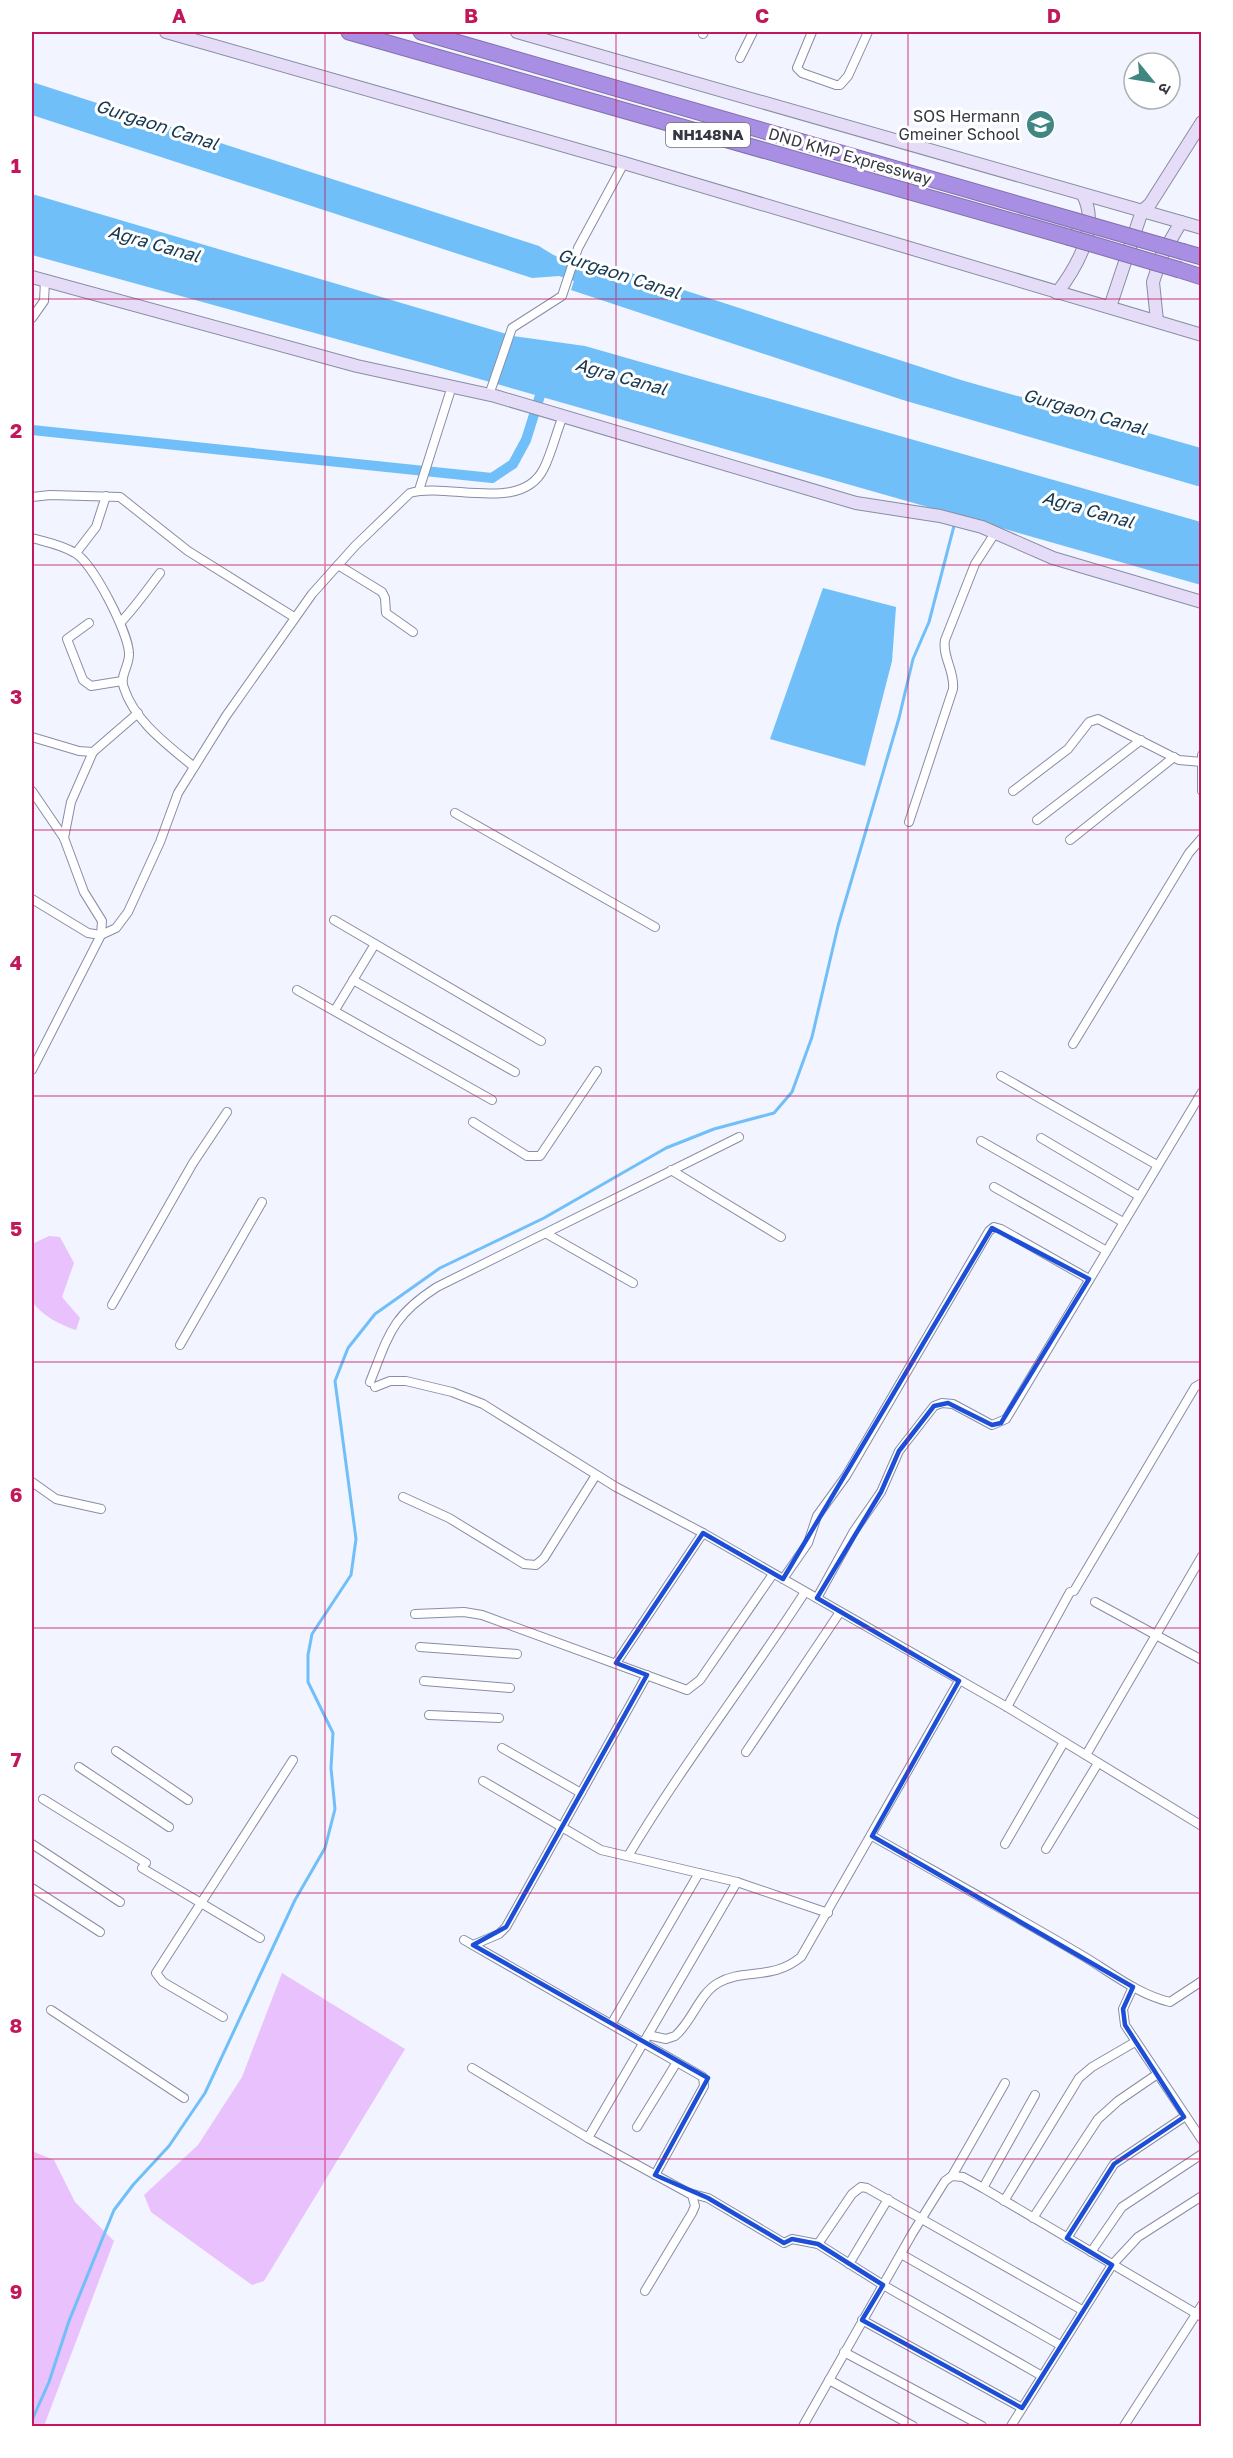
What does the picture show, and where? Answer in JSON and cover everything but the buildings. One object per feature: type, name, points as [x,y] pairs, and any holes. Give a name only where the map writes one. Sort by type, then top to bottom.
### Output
[{"type":"highway","name":"DND KMP Expressway","points":[[349,32],[1202,277]]},
{"type":"highway","name":"DND KMP Expressway","points":[[421,32],[1202,257]]},
{"type":"street","points":[[166,32],[624,163],[1202,335]]},
{"type":"street","points":[[517,32],[1202,228]]},
{"type":"street","points":[[740,58],[753,32]]},
{"type":"street","points":[[812,32],[797,68],[802,73],[840,85],[848,76],[868,32]]},
{"type":"street","points":[[1110,307],[1142,211],[1150,204],[1200,129]]},
{"type":"street","points":[[489,395],[512,328],[562,296],[578,248],[624,163]]},
{"type":"street","points":[[1057,292],[1075,269],[1087,233],[1089,206],[1083,195]]},
{"type":"street","points":[[1157,321],[1153,282],[1162,255],[1181,222]]},
{"type":"street","points":[[32,277],[312,354],[532,406],[856,502],[940,516],[982,527],[1053,558],[1202,602]]},
{"type":"street","points":[[32,318],[44,302],[45,281]]},
{"type":"street","points":[[419,490],[452,386]]},
{"type":"street","points":[[32,899],[88,933],[101,935],[117,928],[128,912],[160,842],[175,800],[194,767],[294,617],[338,565],[405,496],[419,490],[505,495],[526,487],[544,469],[563,416]]},
{"type":"street","points":[[32,497],[106,496],[127,500],[188,551],[294,617]]},
{"type":"street","points":[[76,553],[96,526],[106,496]]},
{"type":"street","points":[[909,822],[953,689],[952,674],[944,650],[945,640],[975,564],[995,533]]},
{"type":"street","points":[[32,538],[76,553],[88,565],[121,622],[129,656],[122,681],[124,691],[154,732],[194,767]]},
{"type":"street","points":[[338,565],[382,592],[385,598],[386,613],[413,632]]},
{"type":"street","points":[[121,622],[141,601],[143,593],[160,573]]},
{"type":"street","points":[[89,623],[67,639],[83,681],[92,686],[122,681]]},
{"type":"street","points":[[64,838],[71,802],[93,752],[138,713]]},
{"type":"street","points":[[1013,791],[1068,749],[1093,720],[1104,720],[1174,757],[1201,759],[1202,791]]},
{"type":"street","points":[[32,737],[79,751],[93,752]]},
{"type":"street","points":[[1037,820],[1142,740]]},
{"type":"street","points":[[1070,840],[1174,757]]},
{"type":"street","points":[[32,791],[64,838],[84,892],[102,921],[101,935],[32,1070]]},
{"type":"street","points":[[455,813],[655,927]]},
{"type":"street","points":[[1073,1044],[1202,838]]},
{"type":"street","points":[[334,920],[541,1041]]},
{"type":"street","points":[[335,1010],[375,944]]},
{"type":"street","points":[[353,980],[515,1072]]},
{"type":"street","points":[[297,990],[492,1100]]},
{"type":"street","points":[[473,1122],[527,1156],[540,1156],[597,1071]]},
{"type":"street","points":[[1001,1076],[1157,1165]]},
{"type":"street","points":[[817,1598],[854,1531],[881,1492],[899,1451],[934,1407],[948,1403],[992,1425],[1002,1423],[1202,1092]]},
{"type":"street","points":[[112,1305],[194,1163],[227,1112]]},
{"type":"street","points":[[739,1137],[437,1287],[405,1310],[393,1327],[372,1384],[406,1381],[473,1399],[596,1475],[703,1533],[1007,1707],[1202,1826]]},
{"type":"street","points":[[1041,1138],[1138,1196]]},
{"type":"street","points":[[981,1141],[1123,1222]]},
{"type":"street","points":[[671,1170],[781,1237]]},
{"type":"street","points":[[994,1187],[1105,1250]]},
{"type":"street","points":[[180,1345],[262,1202]]},
{"type":"street","points":[[783,1579],[808,1543],[817,1516],[846,1476],[989,1231],[994,1227],[1001,1229],[1089,1279]]},
{"type":"street","points":[[547,1234],[633,1283]]},
{"type":"street","points":[[1007,1707],[1070,1592],[1074,1591],[1196,1387],[1202,1383]]},
{"type":"street","points":[[403,1497],[449,1518],[524,1564],[536,1565],[544,1558],[596,1475]]},
{"type":"street","points":[[32,1482],[56,1498],[101,1509]]},
{"type":"street","points":[[616,1663],[703,1533]]},
{"type":"street","points":[[1086,1755],[1202,1556]]},
{"type":"street","points":[[415,1614],[464,1612],[482,1615],[681,1689],[691,1689],[700,1680],[773,1574]]},
{"type":"street","points":[[627,1856],[671,1784],[745,1684],[805,1592]]},
{"type":"street","points":[[1095,1602],[1202,1660]]},
{"type":"street","points":[[746,1752],[840,1612]]},
{"type":"street","points":[[420,1647],[517,1654]]},
{"type":"street","points":[[473,1945],[499,1934],[506,1927],[647,1676]]},
{"type":"street","points":[[424,1681],[510,1688]]},
{"type":"street","points":[[646,2039],[675,2036],[710,1989],[720,1981],[781,1970],[792,1965],[809,1947],[959,1681]]},
{"type":"street","points":[[429,1715],[499,1719]]},
{"type":"street","points":[[1005,1844],[1064,1742]]},
{"type":"street","points":[[502,1748],[581,1793]]},
{"type":"street","points":[[116,1751],[188,1800]]},
{"type":"street","points":[[224,2017],[156,1976],[293,1760]]},
{"type":"street","points":[[1046,1849],[1098,1762]]},
{"type":"street","points":[[79,1767],[169,1827]]},
{"type":"street","points":[[483,1781],[600,1850],[737,1882],[828,1913]]},
{"type":"street","points":[[43,1799],[260,1938]]},
{"type":"street","points":[[872,1836],[1079,1953],[1133,1987],[1170,2002],[1202,1981]]},
{"type":"street","points":[[32,1844],[120,1902]]},
{"type":"street","points":[[612,2023],[699,1874]]},
{"type":"street","points":[[588,2138],[737,1882]]},
{"type":"street","points":[[32,1888],[100,1932]]},
{"type":"street","points":[[464,1940],[612,2023],[646,2039],[701,2075],[704,2085],[655,2175]]},
{"type":"street","points":[[1133,1987],[1122,2014],[1125,2025],[1184,2117],[1202,2140]]},
{"type":"street","points":[[51,2010],[184,2098]]},
{"type":"street","points":[[1004,2201],[1079,2078],[1092,2067],[1135,2042]]},
{"type":"street","points":[[637,2127],[677,2061]]},
{"type":"street","points":[[472,2068],[588,2138],[688,2193],[708,2198],[784,2243],[792,2239],[819,2244],[883,2285],[1042,2376]]},
{"type":"street","points":[[1033,2218],[1098,2119],[1118,2101],[1156,2075]]},
{"type":"street","points":[[803,2427],[921,2219],[945,2181],[952,2176],[1005,2083]]},
{"type":"street","points":[[983,2188],[1035,2096]]},
{"type":"street","points":[[1067,2238],[1114,2164],[1184,2117]]},
{"type":"street","points":[[1091,2252],[1122,2207],[1202,2154]]},
{"type":"street","points":[[952,2176],[963,2177],[983,2188],[1199,2316]]},
{"type":"street","points":[[819,2244],[857,2189],[867,2188],[1082,2310]]},
{"type":"street","points":[[645,2291],[692,2213],[694,2200],[688,2193]]},
{"type":"street","points":[[1011,2427],[1060,2345],[1112,2265],[1138,2236],[1202,2196]]},
{"type":"street","points":[[849,2264],[888,2199]]},
{"type":"street","points":[[901,2254],[1060,2345]]},
{"type":"street","points":[[1124,2427],[1199,2316],[1202,2305]]},
{"type":"street","points":[[862,2320],[1023,2408]]},
{"type":"street","points":[[844,2352],[982,2427]]},
{"type":"street","points":[[829,2379],[913,2427]]},
{"type":"highlighted area","points":[[992,1228],[1089,1279],[1001,1423],[992,1425],[948,1403],[934,1406],[899,1451],[881,1492],[817,1598],[959,1681],[872,1836],[1133,1987],[1123,2009],[1125,2025],[1184,2117],[1114,2164],[1067,2238],[1112,2265],[1022,2408],[862,2320],[883,2285],[818,2244],[792,2239],[784,2243],[708,2198],[655,2175],[708,2078],[473,1945],[506,1927],[647,1675],[616,1663],[703,1533],[783,1579]]},
{"type":"shaded area","points":[[49,1236],[60,1237],[74,1263],[62,1297],[80,1318],[76,1330],[51,1319],[32,1301],[32,1244]]},
{"type":"shaded area","points":[[282,1973],[405,2049],[264,2281],[252,2285],[151,2212],[144,2195],[198,2145],[242,2077]]},
{"type":"shaded area","points":[[32,2151],[54,2160],[75,2202],[114,2241],[44,2426],[32,2426]]},
{"type":"water","name":"Gurgaon Canal","points":[[32,82],[539,246],[569,261],[588,259],[961,380],[1201,448],[1201,487],[903,400],[571,290],[574,281],[559,276],[532,278],[32,115]]},
{"type":"water","name":"Agra Canal","points":[[32,194],[513,336],[585,346],[1201,522],[1201,585],[427,364],[32,255]]},
{"type":"water","points":[[823,588],[896,607],[892,661],[865,766],[770,739]]},
{"type":"waterway","points":[[32,430],[492,478],[513,464],[526,440],[544,383]]},
{"type":"waterway","points":[[32,2420],[49,2382],[69,2321],[114,2210],[133,2185],[169,2146],[205,2093],[295,1900],[325,1848],[335,1809],[331,1768],[333,1733],[308,1682],[308,1655],[312,1634],[351,1575],[356,1539],[335,1381],[348,1348],[375,1314],[440,1268],[544,1218],[666,1148],[714,1129],[774,1113],[792,1092],[812,1037],[838,926],[899,718],[913,659],[929,622],[955,522]]},
{"type":"place","name":"SOS Hermann Gmeiner School","points":[[1041,125]]}]
